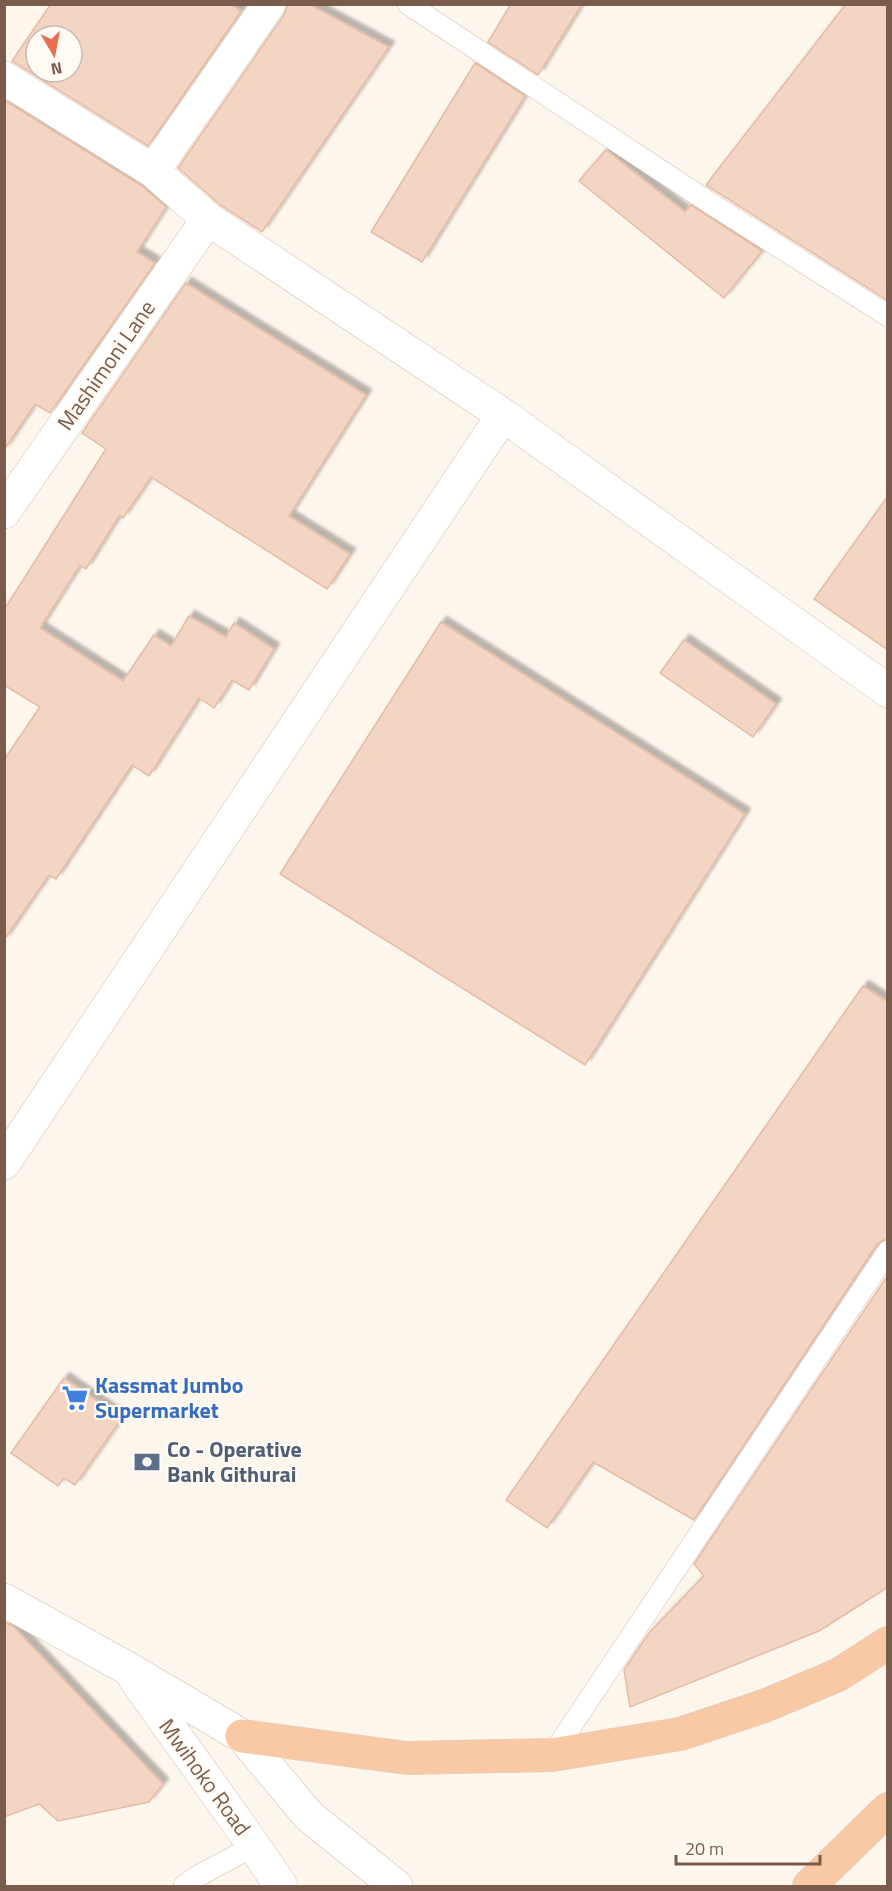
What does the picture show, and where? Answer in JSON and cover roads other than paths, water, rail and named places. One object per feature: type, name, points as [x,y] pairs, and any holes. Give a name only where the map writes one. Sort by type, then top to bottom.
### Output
[{"type":"highway","points":[[242,1736],[407,1758],[552,1755],[680,1734],[764,1706],[838,1675],[888,1643]]},
{"type":"highway","points":[[809,1887],[888,1809]]},
{"type":"street","points":[[153,171],[269,4]]},
{"type":"street","points":[[4,78],[153,171],[208,219],[503,415],[888,691]]},
{"type":"street","name":"Mashimoni Lane","points":[[4,512],[208,219]]},
{"type":"street","points":[[4,1163],[503,415]]},
{"type":"street","name":"Mwihoko Road","points":[[4,1600],[127,1668],[242,1736],[309,1816],[396,1887]]},
{"type":"street","name":"Mwihoko Road","points":[[127,1668],[281,1887]]},
{"type":"lane","points":[[408,4],[701,196],[888,315]]},
{"type":"lane","points":[[552,1755],[888,1251]]},
{"type":"lane","points":[[184,1887],[196,1877],[254,1846]]},
{"type":"place","name":"Kassmat Jumbo Supermarket","points":[[75,1398]]},
{"type":"place","name":"Co - Operative Bank Githurai","points":[[147,1462]]}]
